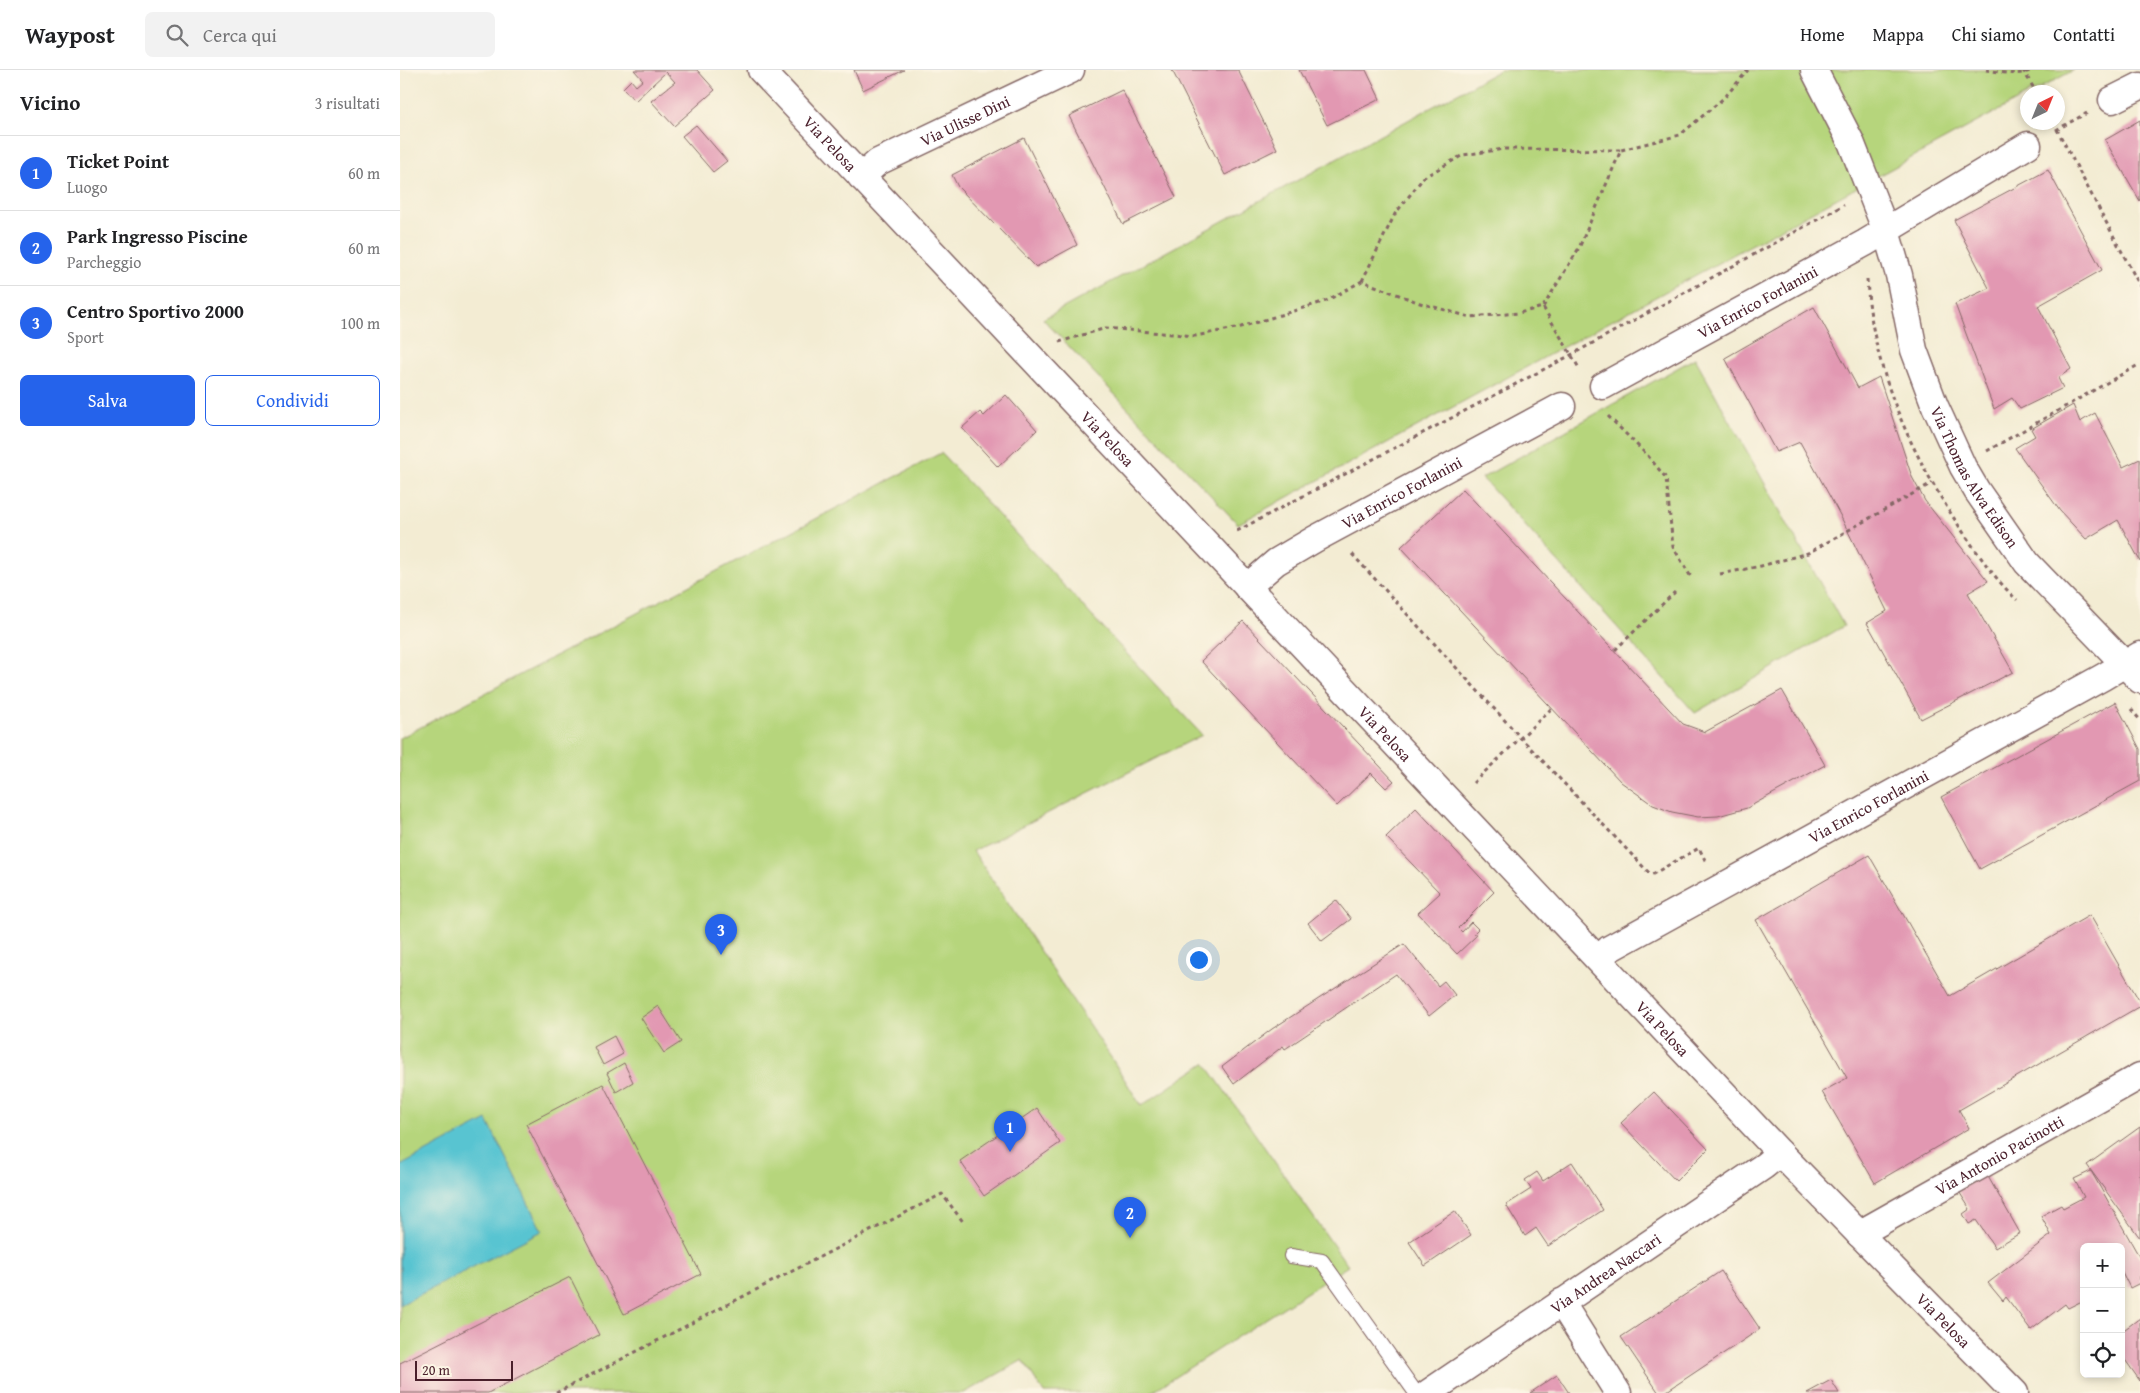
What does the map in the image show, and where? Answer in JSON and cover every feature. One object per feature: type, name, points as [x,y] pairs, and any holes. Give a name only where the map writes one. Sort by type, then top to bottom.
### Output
[{"type":"street","name":"Via Pelosa","points":[[762,70],[1780,1153],[2014,1393]]},
{"type":"street","name":"Via Ulisse Dini","points":[[861,177],[878,162],[1071,70]]},
{"type":"street","name":"Via Thomas Alva Edison","points":[[1814,70],[1851,142],[1886,231],[1899,275],[1914,350],[1935,406],[1963,467],[1977,492],[2027,562],[2135,666]]},
{"type":"street","points":[[2112,100],[2140,86]]},
{"type":"street","points":[[1886,231],[2028,145]]},
{"type":"street","name":"Via Enrico Forlanini","points":[[1603,386],[1886,231]]},
{"type":"street","name":"Via Enrico Forlanini","points":[[1247,587],[1276,562],[1307,544],[1562,406]]},
{"type":"street","name":"Via Enrico Forlanini","points":[[1598,959],[1609,949],[1720,888],[2135,666]]},
{"type":"street","name":"Via Antonio Pacinotti","points":[[1860,1234],[2140,1076]]},
{"type":"street","name":"Via Andrea Naccari","points":[[1428,1393],[1764,1166],[1780,1153]]},
{"type":"street","points":[[1561,1302],[1618,1393]]},
{"type":"lane","points":[[1291,1256],[1322,1261],[1416,1393]]},
{"type":"path","points":[[1050,344],[1106,328],[1195,336],[1241,327],[1326,301],[1362,282],[1395,214],[1424,176],[1463,154],[1504,149],[1622,150],[1680,135],[1725,97],[1748,70]]},
{"type":"path","points":[[1986,70],[2011,74],[2032,70]]},
{"type":"path","points":[[2024,72],[2032,85]]},
{"type":"path","points":[[2065,125],[2112,100]]},
{"type":"path","points":[[2028,145],[2055,130]]},
{"type":"path","points":[[2058,130],[2140,286]]},
{"type":"path","points":[[1362,282],[1420,303],[1470,317],[1518,313],[1543,307],[1579,248],[1622,150]]},
{"type":"path","points":[[1230,535],[1571,355],[1846,204]]},
{"type":"path","points":[[1543,307],[1579,370]]},
{"type":"path","points":[[1982,457],[1991,448],[2140,364]]},
{"type":"path","points":[[1606,412],[1666,478],[1673,547],[1691,577]]},
{"type":"path","points":[[1720,574],[1761,566],[1808,552],[1932,483]]},
{"type":"path","points":[[1350,552],[1521,738],[1651,875],[1699,848],[1720,888]]},
{"type":"path","points":[[1615,650],[1675,592]]},
{"type":"path","points":[[1467,788],[1552,708]]},
{"type":"path","points":[[556,1393],[942,1194],[964,1223]]},
{"type":"green space","points":[[1500,70],[2074,70],[2046,85],[2020,85],[2020,99],[1238,524],[1043,319]]},
{"type":"green space","points":[[1695,358],[1844,626],[1695,713],[1482,478]]},
{"type":"green space","points":[[941,453],[1202,735],[973,851],[1112,1059],[1141,1106],[1205,1063],[1348,1266],[1150,1393],[1044,1393],[1023,1360],[964,1393],[400,1393],[400,738]]},
{"type":"water","points":[[487,1120],[542,1231],[400,1305],[400,1166]]},
{"type":"building","points":[[634,70],[697,70],[715,90],[674,126],[651,101],[675,82],[666,72],[635,101],[623,88],[631,80],[636,86],[643,80]]},
{"type":"building","points":[[854,70],[904,70],[863,90]]},
{"type":"building","points":[[1172,70],[1238,70],[1277,149],[1225,175]]},
{"type":"building","points":[[1299,70],[1366,70],[1380,99],[1327,125]]},
{"type":"building","points":[[1122,90],[1176,197],[1123,224],[1069,116]]},
{"type":"building","points":[[2140,120],[2140,201],[2105,140]]},
{"type":"building","points":[[696,125],[727,161],[713,172],[682,136]]},
{"type":"building","points":[[1024,138],[1077,245],[1036,267],[958,187],[952,175]]},
{"type":"building","points":[[2048,170],[2102,270],[2038,306],[2071,369],[2058,378],[2063,388],[2020,409],[2012,398],[1994,409],[1955,304],[1989,288],[1954,220]]},
{"type":"building","points":[[1814,307],[1858,388],[1879,377],[1912,477],[1925,501],[1988,581],[1968,593],[2013,672],[1921,719],[1867,623],[1887,611],[1840,515],[1800,442],[1776,452],[1725,358]]},
{"type":"building","points":[[1006,395],[1037,430],[998,467],[962,428],[980,412],[984,416]]},
{"type":"building","points":[[2073,405],[2080,422],[2095,413],[2123,467],[2140,459],[2140,561],[2118,520],[2086,539],[2060,511],[2015,448],[2035,436],[2031,429]]},
{"type":"building","points":[[1463,489],[1683,724],[1705,732],[1782,690],[1825,765],[1747,808],[1718,816],[1698,817],[1672,812],[1653,805],[1621,782],[1401,547]]},
{"type":"building","points":[[1243,621],[1394,781],[1386,788],[1371,773],[1337,806],[1201,661]]},
{"type":"building","points":[[2115,702],[2140,749],[2140,781],[1980,869],[1941,797]]},
{"type":"building","points":[[1416,808],[1494,892],[1458,928],[1462,932],[1471,922],[1478,929],[1474,933],[1477,935],[1457,954],[1418,913],[1440,893],[1386,837]]},
{"type":"building","points":[[1869,855],[1950,996],[2090,915],[2140,1002],[2140,1006],[1959,1110],[1969,1128],[1875,1183],[1822,1092],[1847,1078],[1756,920]]},
{"type":"building","points":[[1336,900],[1351,919],[1322,941],[1308,923]]},
{"type":"building","points":[[1404,944],[1438,986],[1444,981],[1455,995],[1429,1016],[1396,974],[1285,1049],[1283,1046],[1234,1084],[1222,1067],[1272,1029]]},
{"type":"building","points":[[658,1006],[681,1042],[664,1053],[641,1018]]},
{"type":"building","points":[[614,1036],[623,1054],[603,1065],[594,1047]]},
{"type":"building","points":[[624,1063],[633,1082],[616,1092],[607,1073]]},
{"type":"building","points":[[603,1084],[701,1274],[624,1314],[526,1124]]},
{"type":"building","points":[[1654,1092],[1708,1149],[1676,1181],[1621,1123]]},
{"type":"building","points":[[1037,1108],[1060,1143],[984,1196],[960,1161]]},
{"type":"building","points":[[2140,1127],[2140,1238],[2087,1165]]},
{"type":"building","points":[[1572,1162],[1603,1210],[1548,1246],[1536,1228],[1525,1236],[1506,1205],[1531,1189],[1525,1180],[1537,1172],[1543,1181]]},
{"type":"building","points":[[2091,1171],[2140,1258],[2140,1283],[2130,1288],[2125,1278],[2125,1243],[2080,1243],[2080,1302],[2068,1308],[2065,1304],[2031,1330],[2006,1297],[2003,1301],[1988,1283],[2051,1235],[2041,1216],[2061,1205],[2063,1208],[2084,1197],[2074,1179]]},
{"type":"building","points":[[1986,1173],[2020,1233],[1995,1248],[1976,1220],[1969,1224],[1963,1214],[1970,1209],[1958,1190]]},
{"type":"building","points":[[1455,1211],[1471,1235],[1425,1266],[1409,1242]]},
{"type":"building","points":[[1721,1271],[1760,1329],[1664,1393],[1659,1393],[1621,1337]]},
{"type":"building","points":[[570,1277],[599,1335],[488,1393],[400,1393],[400,1363]]},
{"type":"building","points":[[2140,1318],[2140,1381],[2125,1360],[2125,1329]]},
{"type":"building","points":[[1557,1375],[1569,1393],[1530,1393]]},
{"type":"building","points":[[1831,1380],[1839,1393],[1807,1393]]},
{"type":"place","name":"Centro Sportivo 2000","points":[[721,955]]},
{"type":"place","name":"Ticket Point","points":[[1010,1152]]},
{"type":"place","name":"Park Ingresso Piscine","points":[[1130,1238]]}]
